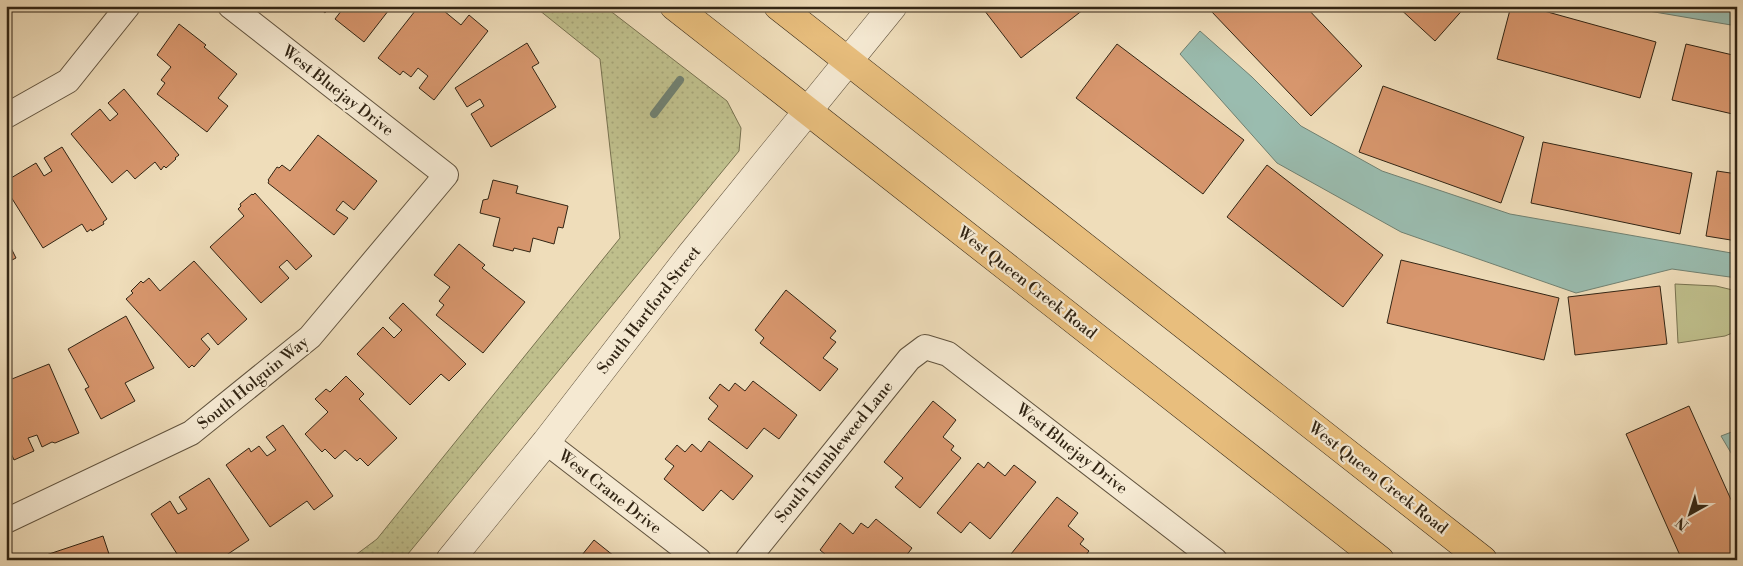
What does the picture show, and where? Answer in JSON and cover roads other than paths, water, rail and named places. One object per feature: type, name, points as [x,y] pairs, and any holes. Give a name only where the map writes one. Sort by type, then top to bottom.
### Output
[{"type":"main road","name":"West Queen Creek Road","points":[[674,6],[1380,560]]},
{"type":"main road","name":"West Queen Creek Road","points":[[778,6],[1482,560]]},
{"type":"street","points":[[6,116],[68,81],[128,6]]},
{"type":"street","name":"West Bluejay Drive","points":[[230,6],[446,175]]},
{"type":"street","name":"South Hartford Street","points":[[450,560],[546,442],[689,258],[893,6]]},
{"type":"street","name":"South Holguin Way","points":[[6,521],[191,433],[310,337],[446,175]]},
{"type":"street","name":"West Bluejay Drive","points":[[925,347],[948,354],[1215,560]]},
{"type":"street","name":"South Tumbleweed Lane","points":[[747,560],[910,359],[925,347]]},
{"type":"street","name":"West Crane Drive","points":[[546,442],[699,560]]},
{"type":"waterway","points":[[654,114],[680,80]]}]
